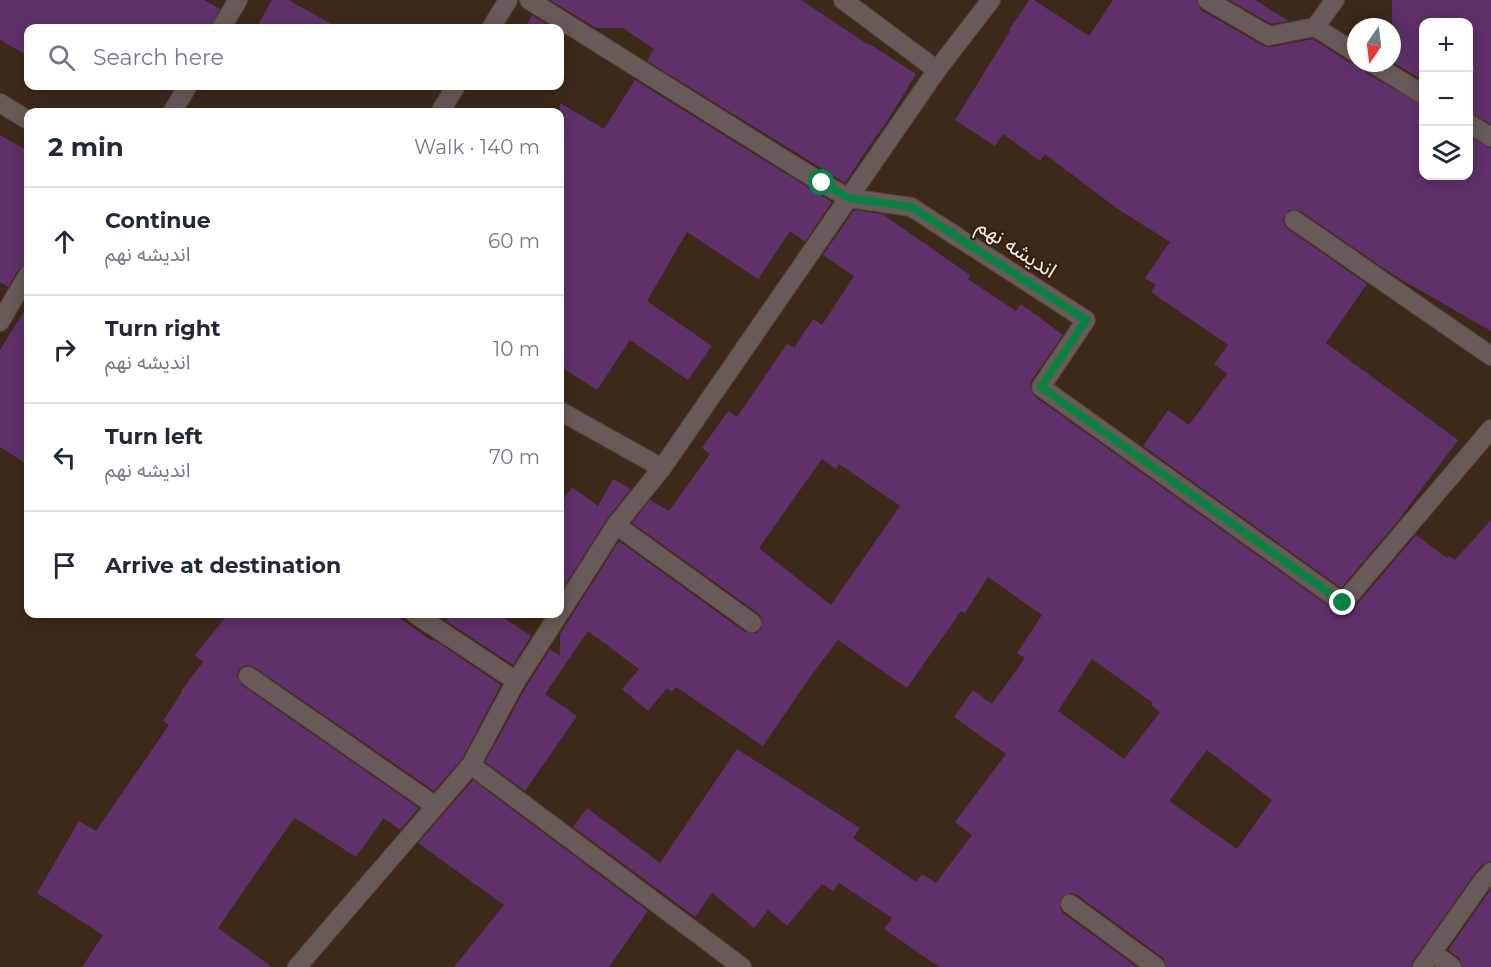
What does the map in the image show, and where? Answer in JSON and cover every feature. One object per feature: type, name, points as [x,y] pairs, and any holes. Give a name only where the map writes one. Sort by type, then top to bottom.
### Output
[{"type":"street","points":[[223,24],[237,0]]},
{"type":"street","points":[[493,24],[508,0]]},
{"type":"street","name":"اندیشه نهم","points":[[529,0],[822,183],[849,198],[911,207],[1086,320],[1041,387],[1343,603],[1491,429]]},
{"type":"street","points":[[843,0],[937,70]]},
{"type":"street","points":[[564,605],[616,525],[662,468],[937,70],[991,0]]},
{"type":"street","points":[[1207,0],[1269,36],[1315,27],[1335,0]]},
{"type":"street","points":[[1315,27],[1347,47]]},
{"type":"street","points":[[1387,72],[1419,92]]},
{"type":"street","points":[[174,108],[186,90]]},
{"type":"street","points":[[442,108],[454,90]]},
{"type":"street","points":[[0,103],[24,118]]},
{"type":"street","points":[[1473,126],[1491,137]]},
{"type":"street","points":[[1294,220],[1491,356]]},
{"type":"street","points":[[0,322],[24,282]]},
{"type":"street","points":[[564,413],[662,468]]},
{"type":"street","points":[[616,525],[752,623]]},
{"type":"street","points":[[421,618],[516,681]]},
{"type":"street","points":[[297,967],[434,805],[471,765],[516,681],[556,618]]},
{"type":"street","points":[[248,676],[434,805]]},
{"type":"street","points":[[471,765],[742,967]]},
{"type":"street","points":[[1452,967],[1428,960],[1491,872]]},
{"type":"street","points":[[1070,904],[1156,967]]},
{"type":"building","points":[[0,0],[204,0],[220,9],[212,24],[24,24],[24,54],[0,40]]},
{"type":"building","points":[[272,0],[288,0],[332,24],[258,24]]},
{"type":"building","points":[[550,0],[801,0],[916,74],[845,183],[647,61],[654,49],[623,28],[596,28]]},
{"type":"building","points":[[1029,0],[1034,0],[1089,36],[1113,0],[1196,0],[1201,10],[1264,46],[1271,47],[1313,39],[1347,61],[1347,72],[1366,72],[1419,103],[1419,180],[1473,180],[1473,139],[1491,148],[1491,331],[1395,276],[1300,211],[1290,210],[1283,219],[1288,229],[1367,284],[1326,343],[1458,440],[1398,521],[1341,588],[1143,446],[1168,410],[1189,425],[1227,374],[1214,364],[1228,345],[1151,292],[1156,285],[1145,278],[1170,242],[1115,207],[1045,154],[1040,161],[1003,134],[995,146],[955,120]]},
{"type":"building","points":[[1229,0],[1255,0],[1288,21],[1271,24]]},
{"type":"building","points":[[1392,0],[1491,0],[1491,124],[1473,115],[1473,18],[1419,18],[1419,78],[1401,67],[1401,18],[1392,18]]},
{"type":"building","points":[[532,15],[547,24],[527,24]]},
{"type":"building","points":[[635,80],[832,202],[805,242],[790,231],[758,279],[687,232],[647,301],[712,346],[688,380],[630,340],[597,390],[564,369],[564,108],[560,108],[560,103],[604,129]]},
{"type":"building","points":[[0,135],[24,149],[24,266],[19,269],[8,287],[0,282]]},
{"type":"building","points":[[854,210],[882,214],[970,275],[968,279],[1016,311],[1021,304],[1063,335],[1031,381],[1030,387],[1034,396],[1337,612],[1347,614],[1352,610],[1416,535],[1447,558],[1448,556],[1455,560],[1491,520],[1491,861],[1483,864],[1473,876],[1411,967],[1167,967],[1163,958],[1077,895],[1071,893],[1061,898],[1060,908],[1063,913],[1137,967],[939,967],[884,929],[892,918],[839,883],[833,891],[822,884],[787,926],[768,910],[754,928],[712,893],[695,917],[573,827],[587,808],[660,863],[737,749],[860,828],[853,838],[916,882],[922,874],[936,883],[972,835],[955,822],[1006,754],[954,717],[973,690],[992,704],[1025,658],[1017,653],[1042,615],[988,577],[965,613],[961,611],[907,688],[838,640],[763,746],[676,687],[672,692],[667,688],[648,711],[622,689],[639,669],[588,631],[545,694],[577,716],[525,791],[485,762],[526,687],[550,649],[560,656],[560,634],[619,541],[745,632],[756,633],[761,629],[762,619],[759,614],[632,523],[650,500],[669,511],[710,454],[702,448],[728,411],[737,417],[787,344],[794,348],[813,319],[822,325],[854,276],[823,255]],"holes":[[[822,459],[836,469],[839,464],[900,506],[831,605],[759,548]],[[1092,659],[1153,703],[1151,705],[1160,712],[1124,759],[1058,711]],[[1207,750],[1272,800],[1237,849],[1169,801]]]},
{"type":"building","points":[[24,311],[24,462],[0,447],[0,350]]},
{"type":"building","points":[[613,479],[631,489],[607,519],[564,587],[564,498],[572,487],[598,506]]},
{"type":"building","points":[[225,618],[400,618],[501,685],[462,759],[434,791],[254,667],[243,666],[238,670],[237,676],[242,685],[419,808],[400,830],[384,818],[356,857],[295,818],[292,821],[218,928],[272,967],[82,967],[103,935],[37,893],[79,821],[96,831],[169,725],[163,721],[181,691],[203,662],[195,655]]},
{"type":"building","points":[[448,618],[504,618],[531,636],[513,665],[446,621]]},
{"type":"building","points":[[473,780],[648,911],[609,967],[454,967],[504,905],[418,843]]},
{"type":"building","points":[[1491,889],[1491,967],[1463,967],[1459,958],[1448,950]]},
{"type":"route","points":[[822,183],[849,198],[911,207],[1086,320],[1041,387],[1343,603]]}]
